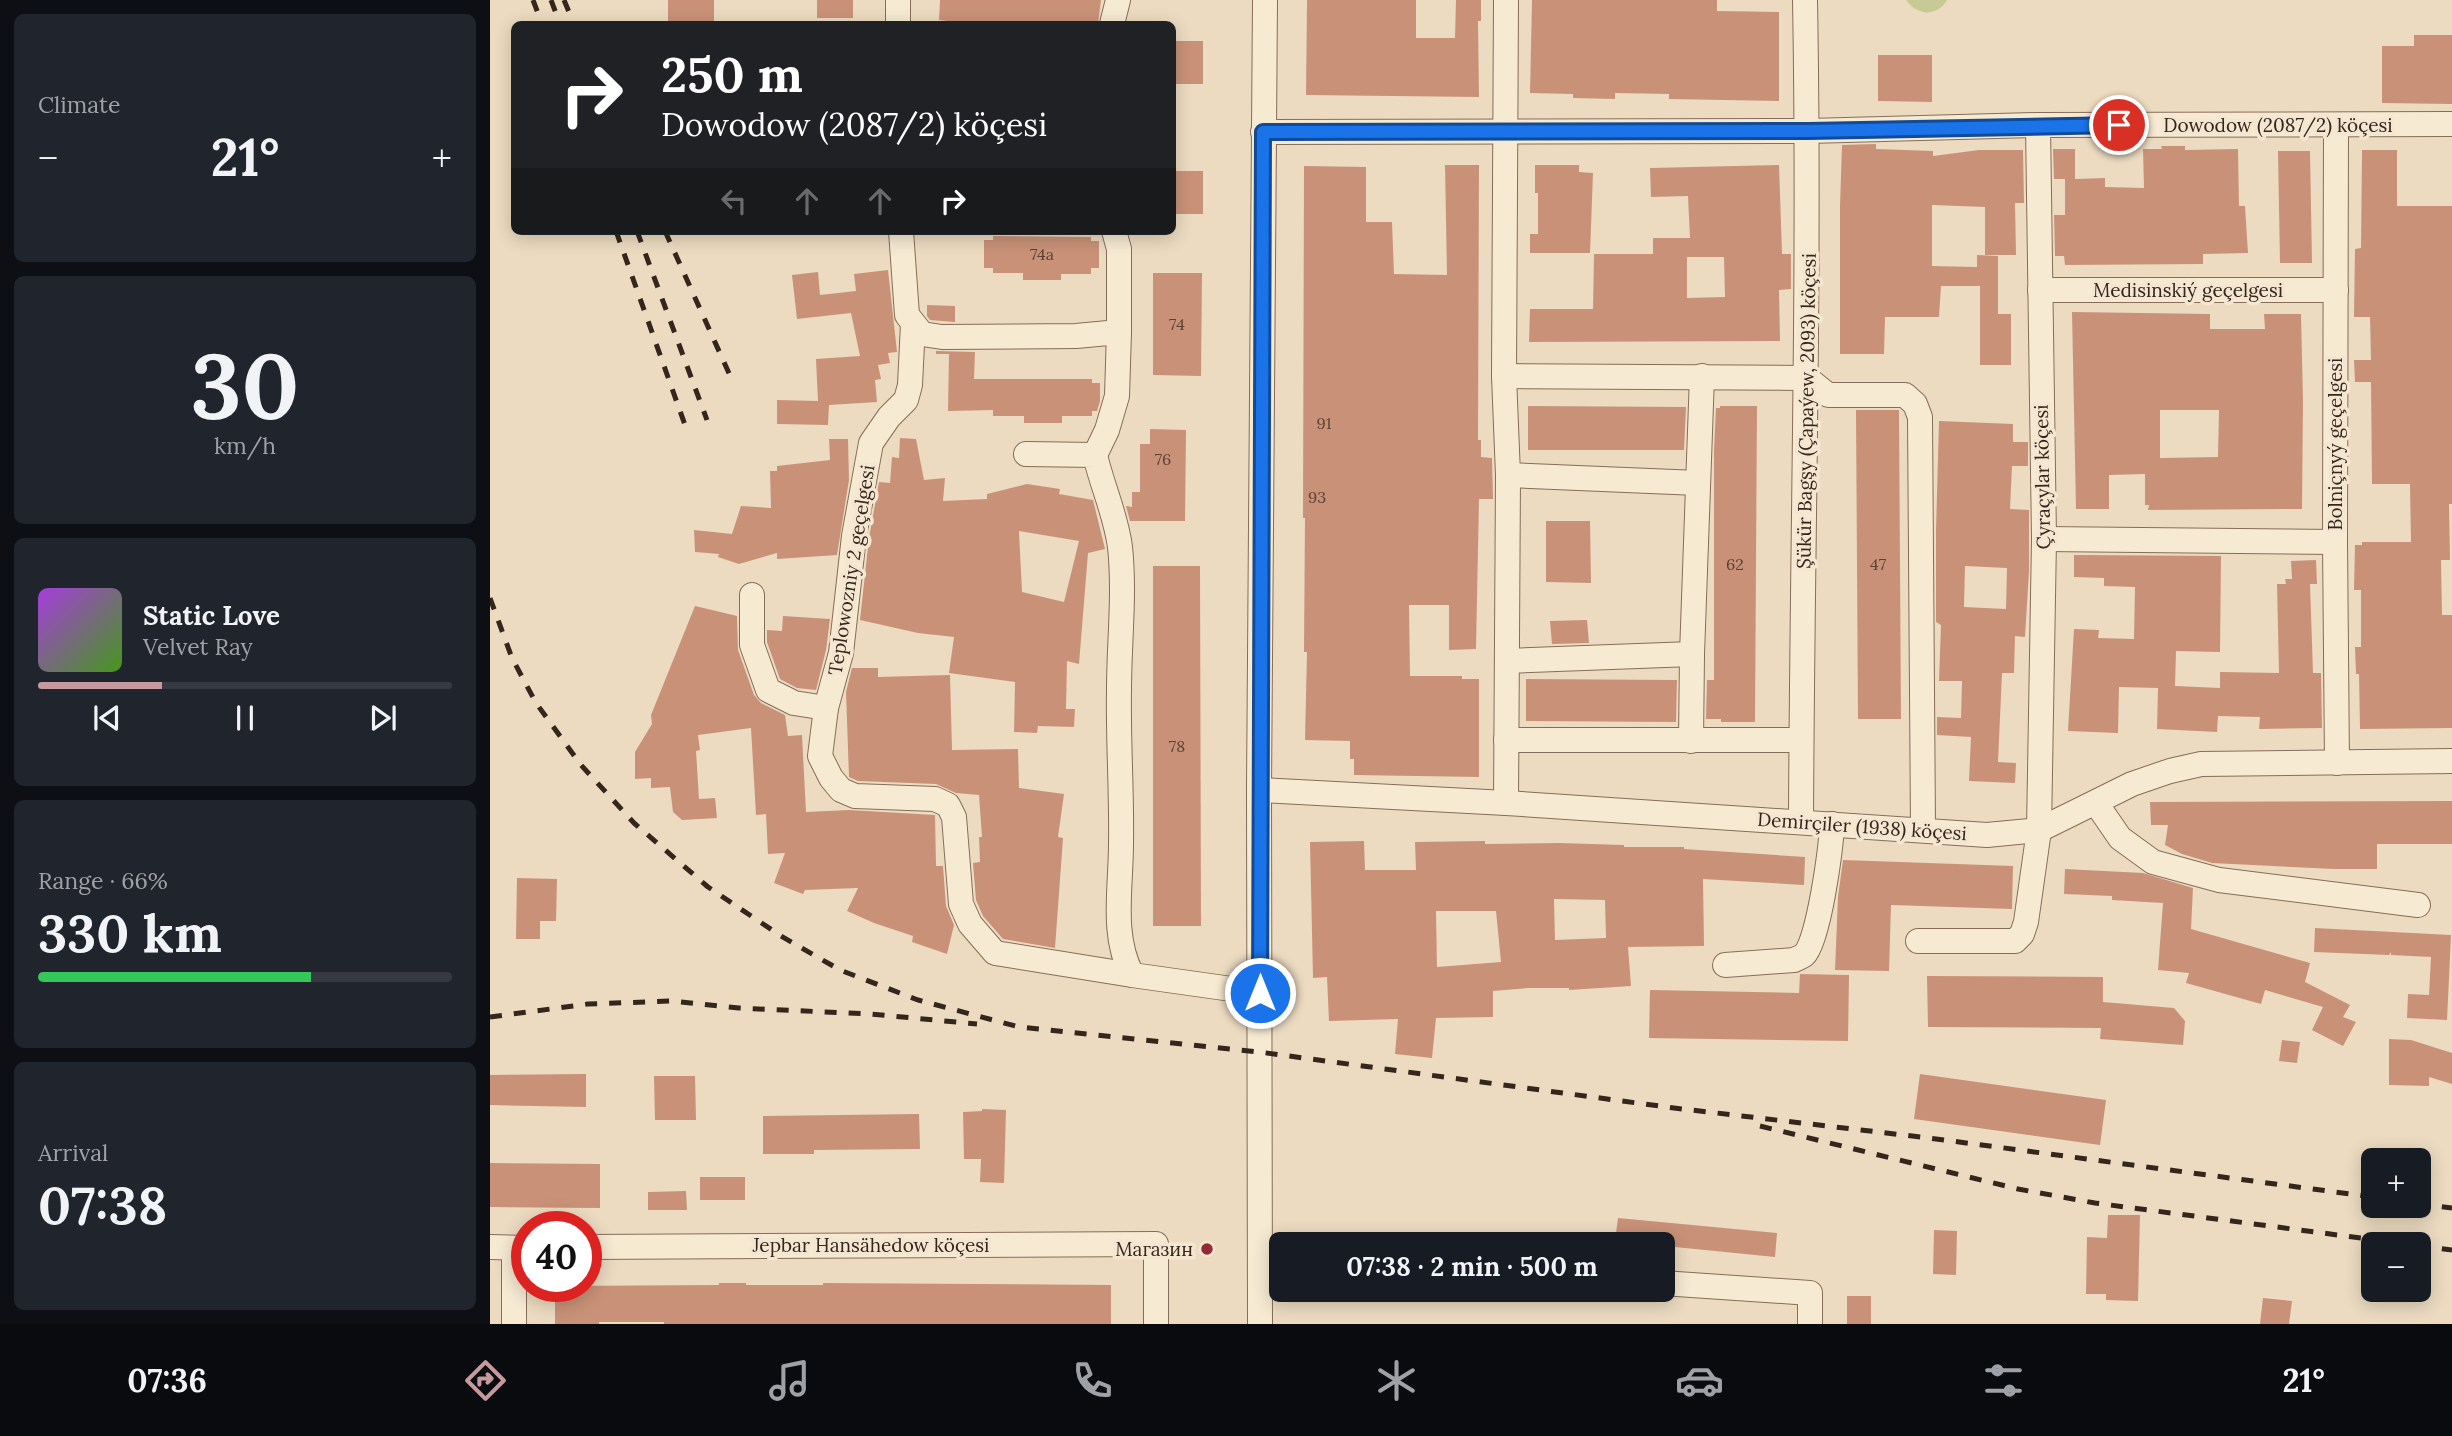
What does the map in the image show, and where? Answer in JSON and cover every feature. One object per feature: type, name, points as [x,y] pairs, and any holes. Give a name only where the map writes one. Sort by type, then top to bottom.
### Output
[{"type":"street","points":[[898,0],[898,21]]},
{"type":"street","points":[[1113,21],[1118,0]]},
{"type":"street","points":[[1260,1324],[1259,790],[1265,0]]},
{"type":"street","points":[[1506,0],[1506,803]]},
{"type":"street","name":"Şükür Bagşy (Çapaýew, 2093) köçesi","points":[[1801,822],[1807,378],[1808,131],[1805,0]]},
{"type":"street","name":"Dowodow (2087/2) köçesi","points":[[1263,132],[1808,131],[2038,125],[2452,124]]},
{"type":"street","name":"Çyraçylar köçesi","points":[[1918,941],[2015,941],[2022,934],[2026,922],[2039,830],[2044,539],[2038,125]]},
{"type":"street","name":"Bolniçnyý geçelgesi","points":[[2336,125],[2337,763]]},
{"type":"street","name":"Teplowozniy 2 geçelgesi","points":[[901,235],[907,315],[913,324],[910,385],[906,400],[889,417],[871,443],[854,536],[841,653],[826,708],[820,756],[831,778],[841,790],[855,796],[935,800],[947,805],[954,817],[961,904],[970,925],[995,953],[1132,975]]},
{"type":"street","points":[[1115,235],[1119,250],[1117,396],[1107,430],[1095,455],[1113,512],[1120,547],[1119,935],[1123,958],[1132,975],[1260,993]]},
{"type":"street","name":"Medisinskiý geçelgesi","points":[[2040,290],[2336,290]]},
{"type":"street","points":[[913,324],[922,334],[942,337],[1076,336],[1119,332]]},
{"type":"street","points":[[1504,376],[1807,378],[1828,395],[1905,395],[1915,404],[1920,417],[1923,829]]},
{"type":"street","points":[[1690,741],[1702,376]]},
{"type":"street","points":[[1026,454],[1095,455]]},
{"type":"street","points":[[1508,475],[1698,483]]},
{"type":"street","points":[[2044,539],[2335,542]]},
{"type":"street","points":[[752,596],[752,645],[768,690],[794,702],[826,708]]},
{"type":"street","points":[[1507,661],[1692,654]]},
{"type":"street","points":[[1507,740],[1801,740]]},
{"type":"street","name":"Demirçiler (1938) köçesi","points":[[1259,790],[1506,803],[1987,835],[2039,830],[2132,784],[2201,764],[2452,761]]},
{"type":"street","points":[[2096,803],[2120,838],[2153,862],[2219,880],[2418,905]]},
{"type":"street","points":[[1726,965],[1794,960],[1804,956],[1811,943],[1831,855],[1832,824]]},
{"type":"street","name":"Jepbar Hansähedow köçesi","points":[[602,1247],[1156,1244],[1156,1324]]},
{"type":"street","points":[[510,1247],[514,1324]]},
{"type":"street","points":[[1675,1284],[1810,1293],[1810,1324]]},
{"type":"green space","points":[[1906,0],[1947,0],[1933,12],[1921,12]]},
{"type":"building","points":[[668,0],[714,0],[714,21],[668,21]]},
{"type":"building","points":[[817,0],[853,0],[853,18],[817,18]]},
{"type":"building","points":[[940,0],[1101,0],[1098,21],[939,20]]},
{"type":"building","points":[[1307,0],[1416,0],[1416,38],[1455,38],[1456,0],[1481,0],[1481,21],[1478,21],[1479,97],[1306,95]]},
{"type":"building","points":[[1532,0],[1717,0],[1717,11],[1779,12],[1779,101],[1669,99],[1669,94],[1615,93],[1615,99],[1573,98],[1573,94],[1530,93]]},
{"type":"building","points":[[2414,35],[2452,35],[2452,104],[2382,103],[2382,46],[2414,46]]},
{"type":"building","points":[[1176,41],[1203,41],[1203,84],[1176,84]]},
{"type":"building","points":[[1878,55],[1932,55],[1932,102],[1878,101]]},
{"type":"building","points":[[1876,144],[1876,149],[1933,151],[1933,156],[1979,150],[2023,150],[2024,203],[2015,203],[2016,255],[1985,255],[1985,207],[1932,205],[1932,266],[1977,267],[1977,255],[1998,256],[1998,314],[2011,314],[2011,365],[1980,365],[1980,286],[1941,286],[1939,317],[1885,317],[1884,354],[1840,354],[1842,145]]},
{"type":"building","points":[[2161,146],[2185,146],[2185,150],[2238,149],[2239,206],[2245,206],[2248,253],[2203,254],[2203,264],[2065,265],[2064,256],[2055,256],[2054,215],[2065,215],[2065,179],[2054,179],[2053,149],[2075,149],[2075,179],[2105,178],[2105,187],[2144,188],[2143,149],[2162,149]]},
{"type":"building","points":[[2362,150],[2397,150],[2397,206],[2452,206],[2452,504],[2449,504],[2450,560],[2441,560],[2442,615],[2452,615],[2452,728],[2360,729],[2359,674],[2356,674],[2355,647],[2361,647],[2361,590],[2354,590],[2355,545],[2362,545],[2362,542],[2411,542],[2410,484],[2372,484],[2371,382],[2355,382],[2354,360],[2371,360],[2370,317],[2354,317],[2355,249],[2361,248]]},
{"type":"building","points":[[2278,151],[2310,151],[2312,263],[2280,263]]},
{"type":"building","points":[[1445,165],[1479,165],[1478,440],[1481,440],[1481,457],[1492,458],[1493,499],[1479,499],[1476,649],[1449,650],[1449,605],[1409,605],[1410,676],[1462,676],[1462,679],[1479,679],[1479,777],[1354,775],[1354,759],[1350,759],[1350,741],[1305,740],[1307,652],[1304,652],[1303,518],[1304,166],[1366,167],[1366,222],[1392,222],[1394,274],[1447,275]]},
{"type":"building","points":[[1535,165],[1579,165],[1579,172],[1593,173],[1590,253],[1530,253],[1530,234],[1538,234]]},
{"type":"building","points":[[1779,165],[1782,254],[1791,254],[1791,289],[1779,290],[1780,341],[1529,342],[1530,309],[1593,309],[1594,254],[1653,254],[1653,238],[1690,238],[1688,196],[1651,197],[1650,168]],"holes":[[[1687,257],[1724,257],[1725,297],[1687,298]]]},
{"type":"building","points":[[1176,171],[1203,171],[1203,214],[1176,214]]},
{"type":"building","points":[[993,236],[1091,237],[1091,241],[1099,241],[1099,268],[1091,268],[1091,274],[1061,274],[1061,280],[1023,280],[1023,273],[993,273],[993,268],[984,268],[984,240],[993,240]]},
{"type":"building","points":[[888,270],[897,352],[888,353],[890,363],[878,365],[881,379],[875,380],[877,402],[829,405],[828,425],[777,424],[777,400],[818,401],[816,359],[860,356],[851,313],[797,319],[792,275],[818,272],[820,295],[856,291],[854,274]]},
{"type":"building","points":[[1153,273],[1202,273],[1201,376],[1153,375]]},
{"type":"building","points":[[927,305],[955,306],[955,322],[930,320],[927,316]]},
{"type":"building","points":[[2072,312],[2210,314],[2210,329],[2265,329],[2264,314],[2301,314],[2302,509],[2148,510],[2149,505],[2145,505],[2145,474],[2109,475],[2109,509],[2076,509]],"holes":[[[2160,410],[2219,410],[2218,457],[2160,458]]]},
{"type":"building","points":[[936,351],[975,352],[974,379],[1092,379],[1092,383],[1100,383],[1097,411],[1092,411],[1092,416],[1062,416],[1062,423],[1024,423],[1024,416],[993,416],[993,410],[948,411],[949,354],[936,354]]},
{"type":"building","points":[[1528,406],[1686,407],[1684,450],[1528,450]]},
{"type":"building","points":[[1757,406],[1755,722],[1706,719],[1707,680],[1714,680],[1714,450],[1716,408]]},
{"type":"building","points":[[1856,410],[1899,410],[1901,719],[1858,719]]},
{"type":"building","points":[[1939,421],[2013,424],[2013,442],[2028,442],[2028,466],[2012,466],[2010,509],[2029,510],[2029,571],[2025,637],[2015,636],[2014,673],[2002,673],[1998,762],[2016,763],[2015,783],[1969,781],[1971,737],[1937,735],[1937,717],[1961,718],[1962,681],[1939,681],[1941,625],[1936,622]],"holes":[[[1965,566],[2007,568],[2006,609],[1964,607]]]},
{"type":"building","points":[[1150,429],[1186,430],[1185,521],[1130,521],[1126,506],[1132,507],[1132,492],[1140,492],[1140,444],[1150,444]]},
{"type":"building","points":[[900,438],[916,439],[924,480],[945,478],[943,501],[987,499],[987,494],[1027,484],[1060,489],[1059,494],[1093,500],[1105,549],[1088,553],[1079,664],[1067,661],[1066,709],[1075,709],[1074,727],[1038,726],[1037,733],[1014,732],[1015,682],[949,673],[954,637],[918,633],[860,620],[869,538],[879,482],[890,483],[892,457],[899,458]],"holes":[[[1019,531],[1079,541],[1064,602],[1022,592]]]},
{"type":"building","points":[[829,439],[848,439],[849,480],[837,555],[777,559],[777,553],[739,564],[718,557],[719,554],[695,552],[694,530],[732,534],[741,506],[771,508],[770,471],[777,471],[777,466],[830,460]]},
{"type":"building","points":[[1546,521],[1590,521],[1591,583],[1546,582]]},
{"type":"building","points":[[2074,555],[2221,556],[2220,652],[2176,651],[2175,686],[2220,688],[2220,672],[2279,673],[2277,584],[2286,584],[2285,579],[2292,579],[2291,561],[2316,560],[2317,584],[2310,584],[2313,673],[2321,673],[2322,728],[2259,729],[2260,717],[2218,716],[2217,732],[2157,729],[2158,688],[2119,687],[2118,733],[2068,731],[2074,629],[2099,630],[2098,638],[2134,639],[2135,587],[2104,586],[2104,578],[2074,577]]},
{"type":"building","points":[[1153,566],[1200,566],[1201,926],[1153,926]]},
{"type":"building","points":[[695,606],[737,616],[738,650],[754,695],[761,703],[785,715],[788,736],[802,735],[806,812],[849,810],[935,815],[936,866],[943,866],[946,906],[954,925],[947,954],[912,942],[913,936],[847,911],[858,888],[805,890],[803,894],[774,883],[785,853],[768,854],[766,814],[756,815],[751,728],[698,735],[700,750],[696,751],[699,799],[715,798],[717,818],[682,820],[673,812],[670,787],[651,788],[651,778],[635,779],[635,752],[652,724],[651,715]]},
{"type":"building","points":[[783,616],[830,619],[816,690],[797,688],[780,679],[767,642],[767,630],[782,631]]},
{"type":"building","points":[[1587,620],[1589,643],[1552,644],[1550,621]]},
{"type":"building","points":[[852,668],[878,668],[878,677],[950,675],[952,750],[1018,749],[1019,788],[1064,794],[1058,837],[1063,838],[1055,948],[1003,939],[983,916],[976,900],[973,863],[980,862],[979,837],[982,837],[979,795],[956,793],[936,784],[858,781],[849,777],[846,692]]},
{"type":"building","points":[[1526,679],[1677,680],[1676,722],[1526,721]]},
{"type":"building","points":[[2452,801],[2452,844],[2377,844],[2377,869],[2212,863],[2182,854],[2165,845],[2168,825],[2151,825],[2150,802]]},
{"type":"building","points":[[1364,841],[1365,870],[1416,870],[1415,842],[1485,841],[1485,844],[1559,843],[1684,847],[1805,857],[1804,885],[1703,879],[1704,946],[1628,947],[1631,986],[1493,991],[1493,1017],[1436,1018],[1432,1058],[1395,1054],[1398,1019],[1329,1021],[1327,977],[1313,978],[1310,842]],"holes":[[[1554,899],[1605,900],[1606,938],[1555,940]],[[1436,911],[1496,911],[1501,962],[1437,967]]]},
{"type":"building","points":[[1843,860],[2013,866],[2012,909],[1891,905],[1889,971],[1835,970],[1838,897]]},
{"type":"building","points":[[2065,869],[2143,873],[2193,888],[2191,929],[2310,963],[2305,982],[2350,1005],[2343,1017],[2356,1022],[2343,1046],[2312,1030],[2323,1007],[2265,990],[2261,1004],[2186,983],[2189,973],[2158,970],[2163,903],[2112,900],[2112,896],[2064,894]]},
{"type":"building","points":[[517,878],[557,879],[556,921],[540,921],[540,939],[516,939]]},
{"type":"building","points":[[2315,928],[2451,935],[2447,1020],[2407,1018],[2408,994],[2429,995],[2431,957],[2391,955],[2391,952],[2389,955],[2314,952]]},
{"type":"building","points":[[1800,974],[1849,975],[1848,1041],[1649,1038],[1650,990],[1799,993]]},
{"type":"building","points":[[1927,976],[2103,977],[2103,1002],[2174,1008],[2185,1021],[2183,1045],[2100,1039],[2101,1028],[1928,1027]]},
{"type":"building","points":[[2389,1039],[2411,1040],[2452,1053],[2452,1084],[2429,1077],[2429,1086],[2389,1085]]},
{"type":"building","points":[[2282,1040],[2300,1042],[2297,1063],[2279,1061]]},
{"type":"building","points":[[586,1074],[586,1107],[490,1105],[490,1075]]},
{"type":"building","points":[[1920,1074],[2106,1100],[2100,1145],[1914,1119]]},
{"type":"building","points":[[654,1076],[695,1076],[696,1120],[655,1120]]},
{"type":"building","points":[[982,1109],[1006,1110],[1004,1183],[980,1182],[981,1159],[964,1159],[963,1112]]},
{"type":"building","points":[[919,1114],[920,1149],[814,1150],[814,1154],[763,1154],[763,1116]]},
{"type":"building","points":[[490,1163],[600,1164],[600,1208],[490,1207]]},
{"type":"building","points":[[700,1177],[745,1177],[745,1200],[700,1200]]},
{"type":"building","points":[[686,1191],[687,1210],[648,1210],[648,1192]]},
{"type":"building","points":[[2108,1215],[2140,1215],[2138,1301],[2106,1300],[2106,1294],[2086,1294],[2087,1237],[2107,1238]]},
{"type":"building","points":[[1618,1218],[1777,1233],[1775,1257],[1675,1247],[1675,1232],[1616,1232]]},
{"type":"building","points":[[1934,1230],[1957,1231],[1956,1275],[1933,1274]]},
{"type":"building","points":[[1111,1285],[1111,1324],[555,1324],[555,1302],[602,1302],[602,1286]]},
{"type":"building","points":[[1847,1296],[1871,1296],[1871,1324],[1847,1324]]},
{"type":"building","points":[[2263,1298],[2292,1301],[2289,1324],[2260,1324]]},
{"type":"railway","points":[[533,0],[541,21]]},
{"type":"railway","points":[[551,0],[559,21]]},
{"type":"railway","points":[[564,0],[573,21]]},
{"type":"railway","points":[[617,235],[685,425]]},
{"type":"railway","points":[[638,235],[707,420]]},
{"type":"railway","points":[[667,235],[732,380]]},
{"type":"railway","points":[[490,598],[512,658],[536,703],[581,765],[634,823],[708,887],[781,936],[840,970],[918,1000],[1019,1027],[1259,1052],[2361,1195]]},
{"type":"railway","points":[[490,1017],[588,1004],[672,1001],[977,1024]]},
{"type":"railway","points":[[1760,1126],[2018,1189],[2095,1203],[2361,1238]]},
{"type":"railway","points":[[2431,1206],[2452,1208]]},
{"type":"railway","points":[[2431,1248],[2452,1250]]},
{"type":"place","name":"Магазин","points":[[1207,1249]]},
{"type":"route","points":[[1260,993],[1263,132],[1808,131],[2119,125]]}]
